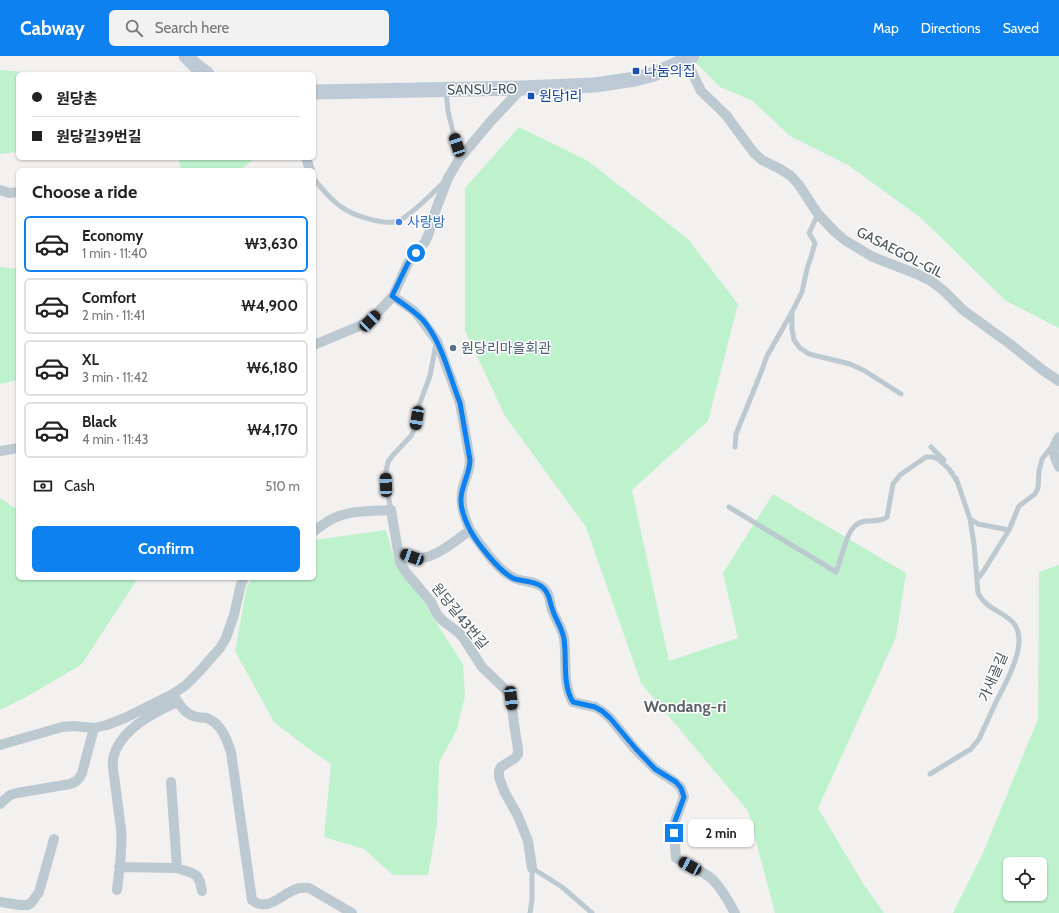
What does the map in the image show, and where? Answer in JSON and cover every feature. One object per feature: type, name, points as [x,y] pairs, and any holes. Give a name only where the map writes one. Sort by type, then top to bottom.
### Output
[{"type":"main road","points":[[186,56],[204,72]]},
{"type":"main road","name":"SANSU-RO","points":[[316,92],[446,90],[595,85],[654,74],[689,58]]},
{"type":"street","name":"GASAEGOL-GIL","points":[[689,58],[696,82],[701,91],[726,115],[754,153],[762,160],[791,176],[799,184],[818,214],[835,232],[846,241],[873,257],[931,281],[944,290],[963,310],[1059,381]]},
{"type":"street","points":[[316,344],[370,321],[392,296],[408,263],[427,238],[434,212],[448,178],[460,158],[491,120],[522,88]]},
{"type":"street","points":[[0,190],[9,193],[16,192]]},
{"type":"street","points":[[392,296],[422,319],[437,341],[460,403],[470,460],[470,468],[463,488],[461,506],[470,530],[483,548],[504,571],[514,578],[536,583],[548,594],[552,609],[564,638],[567,686],[570,697],[573,702],[595,707],[602,711],[655,769],[676,782],[681,788],[684,797],[675,821],[674,833],[676,858],[713,880],[735,913]]},
{"type":"street","points":[[1057,440],[1053,453],[1059,467]]},
{"type":"street","points":[[0,451],[16,448]]},
{"type":"street","points":[[316,530],[333,519],[345,514],[390,510],[398,551],[412,557],[420,558],[433,555],[470,530]]},
{"type":"street","name":"원당길43번길","points":[[398,551],[400,562],[405,571],[428,598],[437,614],[442,620],[459,633],[482,667],[508,692],[511,698],[518,754],[515,758],[501,767],[499,777],[504,791],[518,816],[528,841],[532,868]]},
{"type":"street","points":[[117,890],[121,830],[113,770],[113,760],[116,751],[121,741],[134,727],[175,698],[220,648],[226,638],[233,620],[243,580]]},
{"type":"street","points":[[0,745],[62,727],[74,726],[94,728],[107,725],[175,698]]},
{"type":"street","points":[[175,698],[189,714],[195,717],[208,718],[214,722],[224,734],[228,743],[231,752],[252,900],[256,903],[268,904],[296,888],[309,888],[352,913]]},
{"type":"street","points":[[0,804],[10,796],[17,793],[70,784],[80,779],[94,728]]},
{"type":"street","points":[[171,782],[177,868]]},
{"type":"street","points":[[0,902],[28,905],[35,898],[42,884],[54,839]]},
{"type":"street","points":[[119,867],[177,868],[197,876],[202,891]]},
{"type":"lane","points":[[446,90],[448,111],[460,158]]},
{"type":"lane","points":[[316,182],[323,191],[350,212],[378,221],[389,222],[399,220],[411,213],[448,178]]},
{"type":"lane","points":[[735,447],[736,434],[767,356],[802,292],[806,269],[815,243],[809,233],[818,214]]},
{"type":"lane","points":[[792,312],[792,329],[794,340],[800,348],[810,354],[850,364],[865,371],[901,394]]},
{"type":"lane","points":[[390,510],[386,485],[386,471],[388,462],[411,436],[415,428],[418,408],[430,376],[437,341]]},
{"type":"lane","points":[[976,579],[1008,530],[1019,506],[1035,494],[1038,488],[1039,471],[1042,459],[1057,440]]},
{"type":"lane","points":[[931,446],[952,469],[957,480]]},
{"type":"lane","points":[[728,507],[836,572],[849,532],[854,526],[861,522],[883,520],[887,517],[893,484],[900,475],[926,458],[933,457],[938,459],[949,469],[957,480]]},
{"type":"lane","name":"가새골길","points":[[930,774],[971,749],[979,739],[1013,668],[1019,644],[1016,626],[1011,620],[990,607],[981,599],[978,593],[974,544],[970,519],[957,480]]},
{"type":"lane","points":[[970,519],[978,524],[1008,530]]},
{"type":"lane","points":[[530,913],[532,900],[532,868]]},
{"type":"lane","points":[[532,868],[562,887],[592,913]]},
{"type":"green space","points":[[702,56],[1059,56],[1059,328],[1006,301],[921,218],[848,165],[790,136],[753,101],[720,87],[694,61]]},
{"type":"green space","points":[[0,70],[25,72],[16,72],[16,152],[0,154]]},
{"type":"green space","points":[[519,127],[588,161],[688,239],[738,304],[708,421],[632,490],[669,661],[738,638],[723,573],[773,494],[906,573],[896,637],[818,808],[864,885],[884,913],[775,913],[748,811],[641,683],[586,527],[505,416],[465,331],[465,188]]},
{"type":"green space","points":[[178,160],[253,160],[243,168],[180,168]]},
{"type":"green space","points":[[0,267],[16,269],[16,380],[0,384]]},
{"type":"green space","points":[[0,498],[16,509],[16,580],[137,580],[82,664],[28,696],[0,710]]},
{"type":"green space","points":[[386,530],[396,565],[427,605],[439,627],[463,664],[465,696],[457,729],[439,763],[437,824],[428,875],[393,875],[364,849],[324,837],[331,764],[274,722],[235,651],[247,586],[251,580],[316,580],[316,540]]},
{"type":"green space","points":[[1059,565],[1059,913],[953,913],[983,853],[1038,719],[1039,572]]},
{"type":"place","name":"나눔의집","points":[[636,71]]},
{"type":"place","name":"원당1리","points":[[531,96]]},
{"type":"place","name":"사랑방","points":[[399,222]]},
{"type":"place","name":"원당리마을회관","points":[[453,348]]},
{"type":"district","name":"Wondang-ri","points":[[685,706]]},
{"type":"route","points":[[416,253],[408,263],[392,296],[414,312],[429,328],[437,341],[460,403],[470,460],[470,468],[461,497],[461,506],[465,519],[470,530],[483,548],[504,571],[514,578],[536,583],[548,594],[552,609],[564,638],[567,686],[573,702],[595,707],[602,711],[655,769],[676,782],[681,788],[684,797],[675,821],[674,833]]}]
